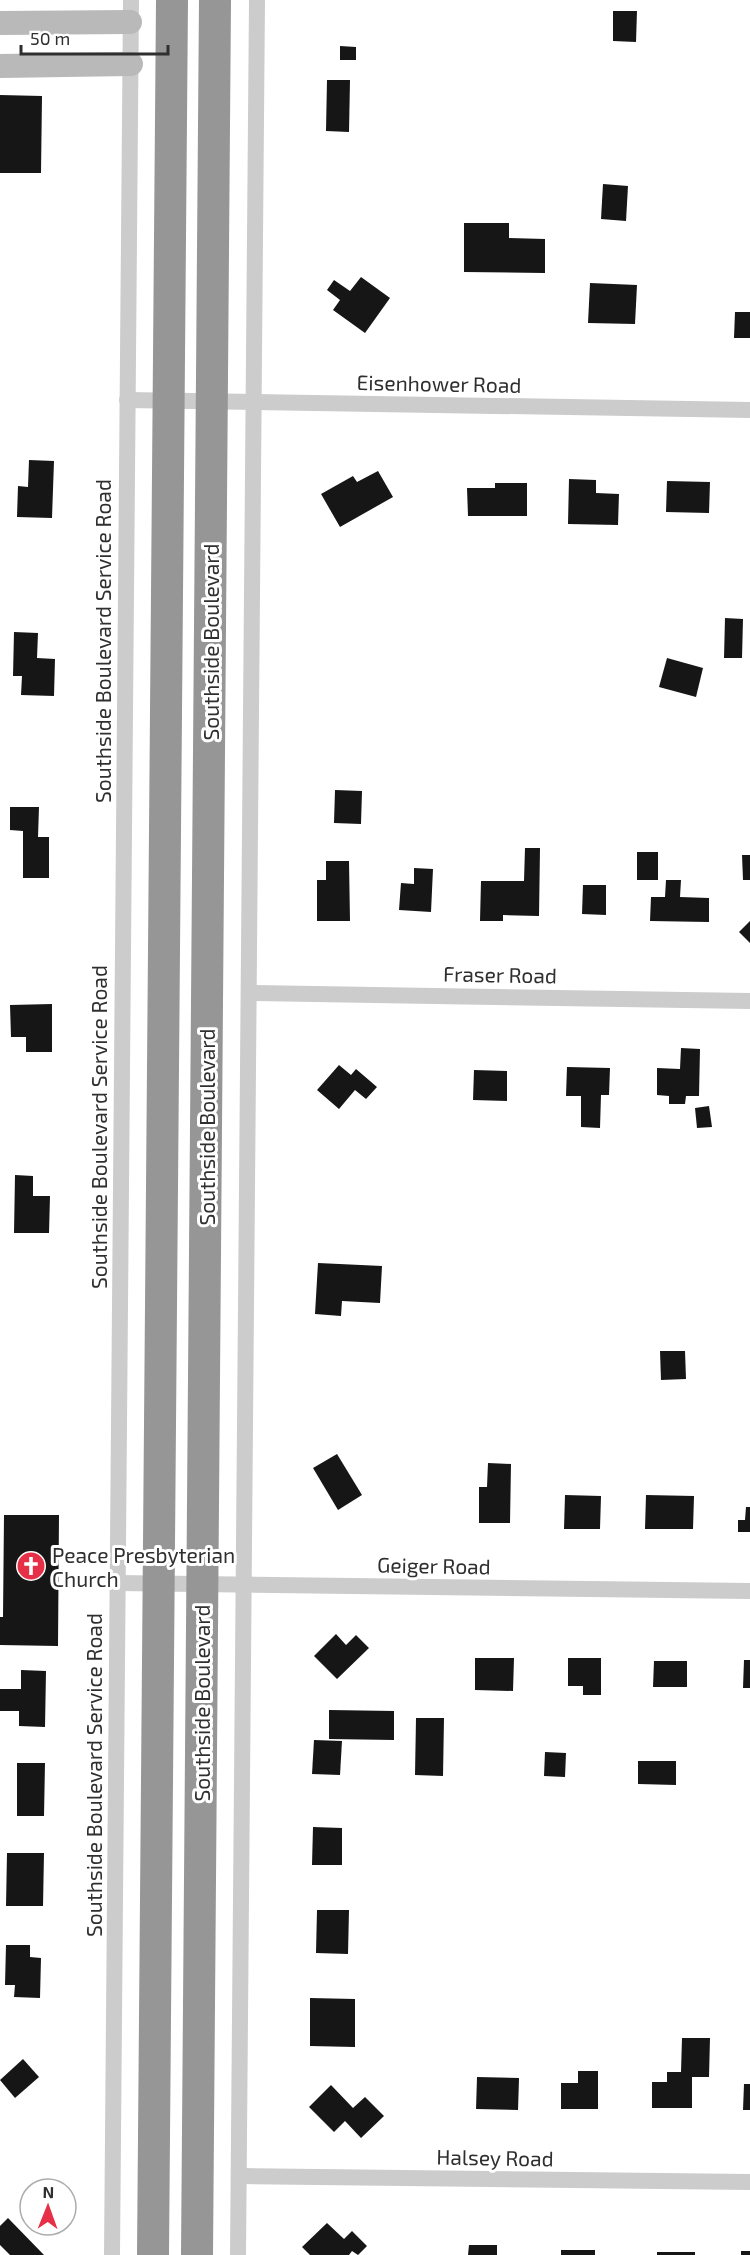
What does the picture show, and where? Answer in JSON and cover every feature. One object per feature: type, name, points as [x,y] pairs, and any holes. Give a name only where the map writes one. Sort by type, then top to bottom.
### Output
[{"type":"highway","name":"Southside Boulevard","points":[[153,2255],[172,0]]},
{"type":"highway","name":"Southside Boulevard","points":[[197,2255],[216,0]]},
{"type":"street","points":[[238,2255],[257,0]]},
{"type":"street","points":[[0,23],[130,11]]},
{"type":"street","name":"Southside Boulevard Service Road","points":[[111,2255],[130,11]]},
{"type":"street","points":[[0,66],[131,64]]},
{"type":"street","name":"Eisenhower Road","points":[[127,400],[750,411]]},
{"type":"street","name":"Fraser Road","points":[[249,993],[750,1001]]},
{"type":"street","name":"Geiger Road","points":[[117,1583],[750,1591]]},
{"type":"street","name":"Halsey Road","points":[[239,2176],[750,2182]]},
{"type":"building","points":[[613,11],[637,11],[636,42],[613,41]]},
{"type":"building","points":[[340,46],[356,47],[356,60],[340,60]]},
{"type":"building","points":[[327,80],[350,80],[349,132],[326,131]]},
{"type":"building","points":[[0,95],[42,96],[41,173],[0,173]]},
{"type":"building","points":[[603,184],[628,186],[626,221],[601,219]]},
{"type":"building","points":[[464,223],[509,223],[509,238],[545,239],[545,273],[464,272]]},
{"type":"building","points":[[361,277],[390,298],[365,333],[333,310],[340,300],[327,290],[334,280],[350,291]]},
{"type":"building","points":[[590,283],[637,285],[635,324],[588,323]]},
{"type":"building","points":[[735,312],[750,312],[750,338],[734,338]]},
{"type":"building","points":[[29,460],[54,461],[52,518],[17,517],[18,486],[28,487]]},
{"type":"building","points":[[378,471],[393,497],[340,527],[321,494],[353,476],[357,482]]},
{"type":"building","points":[[569,479],[596,480],[596,493],[619,494],[618,525],[568,524]]},
{"type":"building","points":[[667,481],[710,482],[709,513],[666,512]]},
{"type":"building","points":[[495,483],[527,483],[527,516],[468,516],[467,488],[495,488]]},
{"type":"building","points":[[725,618],[743,619],[742,658],[724,658]]},
{"type":"building","points":[[14,632],[38,633],[37,658],[55,659],[54,696],[21,695],[22,676],[13,676]]},
{"type":"building","points":[[667,658],[703,668],[696,697],[659,687]]},
{"type":"building","points":[[335,790],[362,791],[361,824],[334,823]]},
{"type":"building","points":[[10,807],[39,807],[38,837],[49,837],[49,878],[23,878],[23,831],[10,830]]},
{"type":"building","points":[[525,848],[540,848],[539,916],[503,915],[503,921],[480,921],[481,881],[524,881]]},
{"type":"building","points":[[637,852],[658,852],[658,880],[637,880]]},
{"type":"building","points":[[742,855],[750,855],[750,880],[743,880]]},
{"type":"building","points":[[326,861],[349,861],[350,921],[317,921],[317,880],[326,880]]},
{"type":"building","points":[[414,868],[433,869],[431,912],[399,910],[401,883],[414,884]]},
{"type":"building","points":[[666,880],[681,880],[680,897],[709,898],[709,922],[650,921],[651,897],[665,897]]},
{"type":"building","points":[[583,885],[606,885],[606,915],[582,914]]},
{"type":"building","points":[[750,921],[750,943],[739,932]]},
{"type":"building","points":[[52,1004],[52,1052],[26,1052],[26,1037],[11,1037],[10,1005]]},
{"type":"building","points":[[681,1048],[700,1049],[699,1096],[686,1096],[685,1104],[669,1104],[669,1096],[657,1095],[657,1068],[680,1069]]},
{"type":"building","points":[[339,1065],[351,1075],[356,1069],[377,1087],[366,1099],[355,1090],[339,1109],[317,1090]]},
{"type":"building","points":[[567,1067],[610,1068],[609,1095],[601,1095],[600,1128],[581,1127],[581,1096],[566,1096]]},
{"type":"building","points":[[474,1070],[507,1071],[507,1101],[473,1100]]},
{"type":"building","points":[[709,1106],[712,1127],[697,1128],[695,1108]]},
{"type":"building","points":[[15,1175],[33,1176],[33,1196],[50,1196],[49,1233],[14,1233]]},
{"type":"building","points":[[318,1263],[382,1266],[380,1303],[342,1301],[341,1316],[315,1314]]},
{"type":"building","points":[[660,1351],[685,1351],[686,1379],[661,1380]]},
{"type":"building","points":[[337,1454],[362,1495],[338,1510],[313,1468]]},
{"type":"building","points":[[488,1463],[511,1464],[510,1523],[479,1523],[479,1487],[487,1487]]},
{"type":"building","points":[[565,1495],[601,1496],[600,1529],[564,1529]]},
{"type":"building","points":[[646,1495],[694,1496],[693,1529],[645,1529]]},
{"type":"building","points":[[746,1507],[750,1507],[750,1532],[738,1532],[738,1520],[745,1520]]},
{"type":"building","name":"Peace Presbyterian Church","points":[[4,1515],[59,1515],[58,1646],[0,1645],[0,1617],[3,1617]]},
{"type":"building","points":[[336,1634],[346,1645],[356,1635],[369,1648],[337,1679],[314,1656]]},
{"type":"building","points":[[475,1658],[514,1658],[513,1691],[475,1690]]},
{"type":"building","points":[[568,1658],[601,1658],[601,1695],[583,1695],[583,1686],[568,1686]]},
{"type":"building","points":[[744,1660],[750,1660],[750,1688],[743,1688]]},
{"type":"building","points":[[654,1661],[687,1661],[687,1687],[653,1687]]},
{"type":"building","points":[[21,1670],[46,1671],[45,1727],[19,1726],[19,1711],[0,1711],[0,1689],[21,1689]]},
{"type":"building","points":[[329,1710],[394,1711],[394,1740],[329,1739]]},
{"type":"building","points":[[416,1718],[444,1718],[443,1776],[415,1775]]},
{"type":"building","points":[[314,1740],[342,1741],[340,1775],[312,1774]]},
{"type":"building","points":[[545,1752],[566,1753],[565,1777],[544,1776]]},
{"type":"building","points":[[638,1761],[676,1761],[676,1785],[638,1784]]},
{"type":"building","points":[[17,1763],[45,1763],[44,1816],[17,1816]]},
{"type":"building","points":[[313,1827],[342,1828],[342,1865],[312,1865]]},
{"type":"building","points":[[7,1853],[44,1853],[43,1906],[6,1906]]},
{"type":"building","points":[[317,1910],[349,1910],[348,1954],[316,1953]]},
{"type":"building","points":[[6,1945],[30,1945],[30,1957],[41,1958],[40,1998],[14,1997],[15,1985],[5,1985]]},
{"type":"building","points":[[310,1998],[355,1999],[355,2047],[310,2046]]},
{"type":"building","points":[[682,2038],[710,2038],[709,2077],[692,2077],[692,2108],[652,2108],[652,2082],[667,2082],[667,2072],[681,2072]]},
{"type":"building","points":[[23,2059],[39,2077],[15,2098],[0,2080]]},
{"type":"building","points":[[578,2071],[598,2071],[598,2109],[561,2109],[561,2083],[578,2083]]},
{"type":"building","points":[[477,2077],[519,2078],[518,2110],[476,2109]]},
{"type":"building","points":[[744,2084],[750,2084],[750,2110],[743,2110]]},
{"type":"building","points":[[331,2085],[353,2108],[365,2097],[384,2116],[361,2138],[345,2121],[334,2132],[309,2107]]},
{"type":"building","points":[[8,2218],[18,2228],[18,2237],[26,2237],[44,2255],[10,2255],[0,2245],[0,2226]]},
{"type":"building","points":[[327,2223],[344,2239],[352,2231],[367,2246],[358,2255],[352,2251],[349,2255],[310,2255],[302,2247]]},
{"type":"building","points":[[469,2245],[497,2245],[497,2255],[468,2255]]},
{"type":"building","points":[[561,2250],[595,2250],[595,2255],[561,2255]]},
{"type":"building","points":[[741,2251],[750,2251],[750,2255],[741,2255]]},
{"type":"building","points":[[657,2252],[695,2252],[695,2255],[657,2255]]},
{"type":"place","name":"Peace Presbyterian Church","points":[[31,1566]]}]
